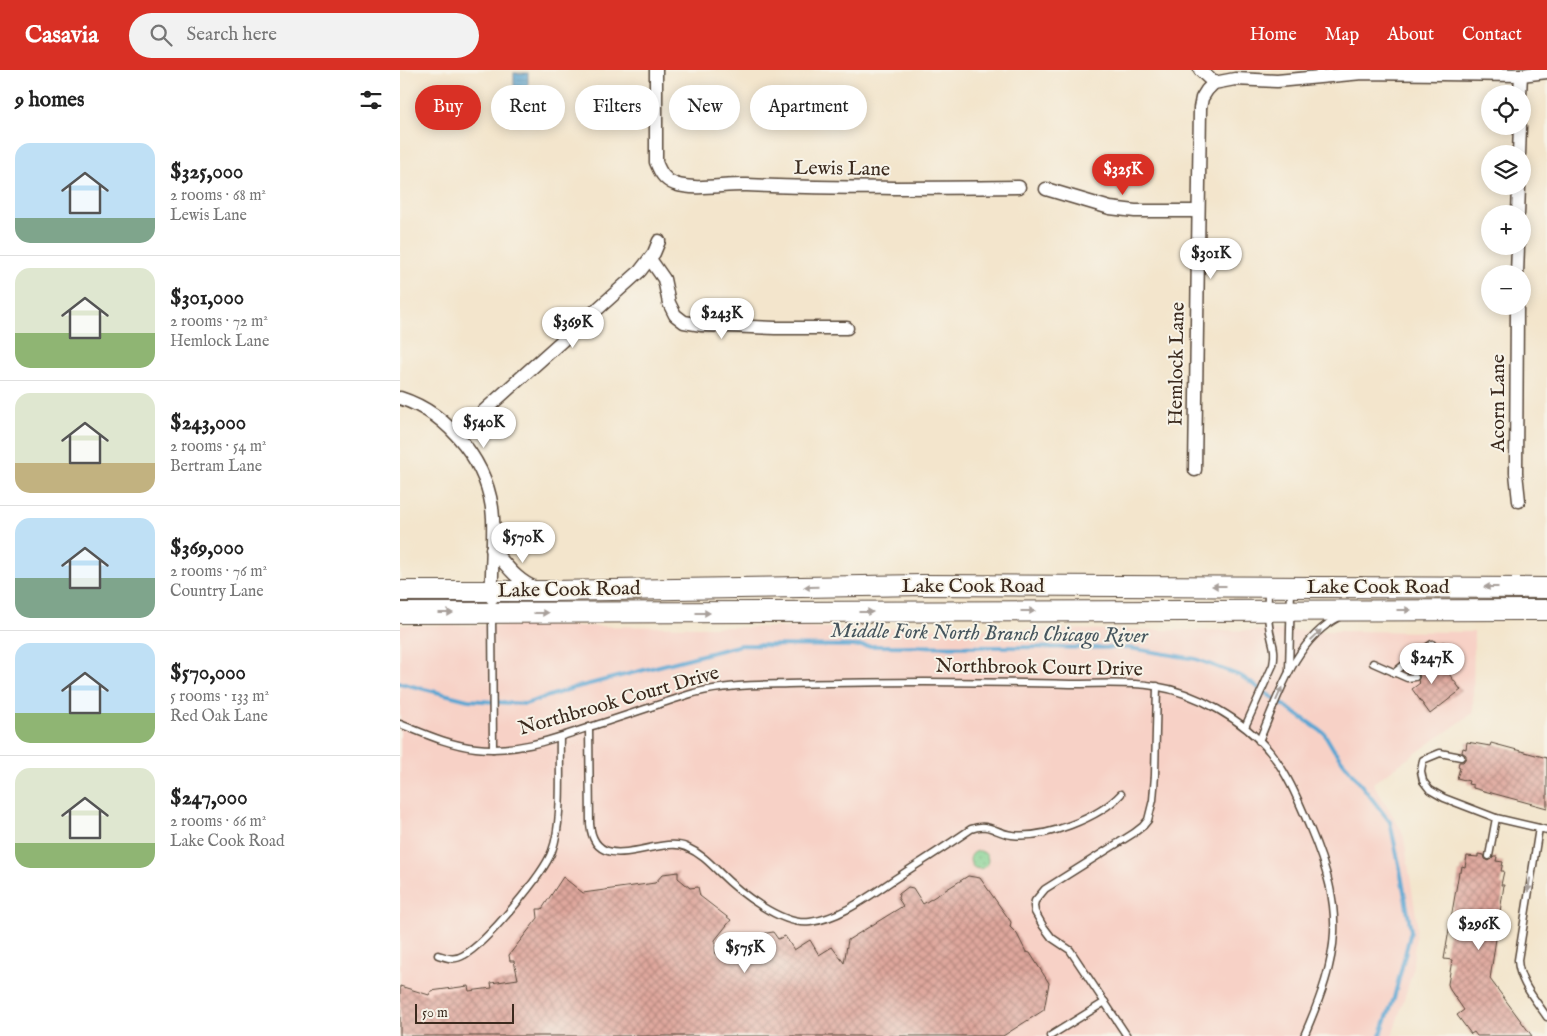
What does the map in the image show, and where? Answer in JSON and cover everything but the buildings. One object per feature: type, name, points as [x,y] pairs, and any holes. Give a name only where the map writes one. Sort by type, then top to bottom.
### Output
[{"type":"main road","name":"Lake Cook Road","points":[[400,591],[550,591],[923,585],[1547,588]]},
{"type":"main road","name":"Lake Cook Road","points":[[400,613],[1547,610]]},
{"type":"street","name":"Lewis Lane","points":[[656,70],[656,162],[662,176],[675,183],[689,186],[1019,187]]},
{"type":"street","points":[[1200,70],[1214,83],[1235,79],[1277,80],[1362,73],[1520,75],[1547,72]]},
{"type":"street","points":[[1520,75],[1520,85]]},
{"type":"street","name":"Hemlock Lane","points":[[1195,470],[1200,108],[1202,98],[1214,83]]},
{"type":"street","points":[[1046,189],[1110,208],[1135,211],[1198,211]]},
{"type":"street","points":[[457,435],[640,271],[660,241]]},
{"type":"street","points":[[650,258],[664,279],[675,315],[684,322],[702,325],[775,328],[847,328]]},
{"type":"street","name":"Acorn Lane","points":[[1517,315],[1516,473],[1518,501]]},
{"type":"street","points":[[400,398],[433,414],[457,435],[469,450],[478,466],[487,489],[493,516],[492,613]]},
{"type":"street","points":[[492,549],[514,574],[524,582],[550,591]]},
{"type":"lane","points":[[1245,728],[1273,665],[1274,646],[1269,627],[1268,586]]},
{"type":"lane","points":[[1289,672],[1292,610],[1291,586]]},
{"type":"lane","points":[[1259,741],[1289,672],[1305,647],[1333,620],[1355,610]]},
{"type":"lane","name":"Northbrook Court Drive","points":[[492,613],[493,749]]},
{"type":"lane","points":[[1419,654],[1432,644]]},
{"type":"lane","points":[[1424,660],[1443,646]]},
{"type":"lane","points":[[1429,666],[1454,648]]},
{"type":"lane","points":[[1373,663],[1402,676],[1415,677]]},
{"type":"lane","points":[[1394,673],[1407,667],[1402,676]]},
{"type":"lane","name":"Northbrook Court Drive","points":[[400,724],[440,740],[477,748],[493,749],[530,746],[694,693],[728,686],[831,682],[1142,684],[1157,686],[1194,697],[1230,716],[1269,751],[1300,805],[1318,847],[1331,892],[1335,913],[1335,935],[1329,971],[1304,1036]]},
{"type":"lane","points":[[1127,1036],[1070,950],[1052,938],[1042,926],[1035,912],[1034,901],[1044,889],[1134,833],[1148,820],[1153,800],[1155,775],[1157,686]]},
{"type":"lane","points":[[590,727],[591,834],[599,846],[606,850],[620,853],[673,845],[687,848],[702,856],[753,899],[780,917],[798,922],[820,920],[852,906],[971,829],[979,826],[987,827],[1011,835],[1039,835],[1053,832],[1086,818],[1114,802],[1121,794]]},
{"type":"lane","points":[[438,955],[452,959],[464,955],[476,946],[490,934],[547,862],[552,852],[558,827],[560,737]]},
{"type":"lane","points":[[1460,756],[1440,753],[1423,760],[1421,771],[1424,781],[1430,790],[1444,798],[1496,818],[1547,830]]},
{"type":"lane","points":[[1489,856],[1496,818]]},
{"type":"lane","points":[[1538,828],[1518,970],[1522,980],[1547,1017]]},
{"type":"lane","points":[[1050,1036],[1105,1002]]},
{"type":"shaded area","points":[[400,625],[1474,632],[1473,713],[1373,783],[1401,829],[1404,838],[1417,922],[1412,974],[1392,1036],[400,1036]]},
{"type":"green space","points":[[979,851],[985,854],[988,860],[985,866],[979,869],[973,866],[970,860],[973,854]]},
{"type":"water","points":[[514,73],[528,73],[528,85],[514,85]]},
{"type":"waterway","name":"Middle Fork North Branch Chicago River","points":[[400,683],[468,700],[525,704],[570,689],[741,645],[1129,648],[1196,659],[1241,676],[1324,733],[1334,750],[1390,822],[1411,931],[1394,998],[1380,1036]]}]
